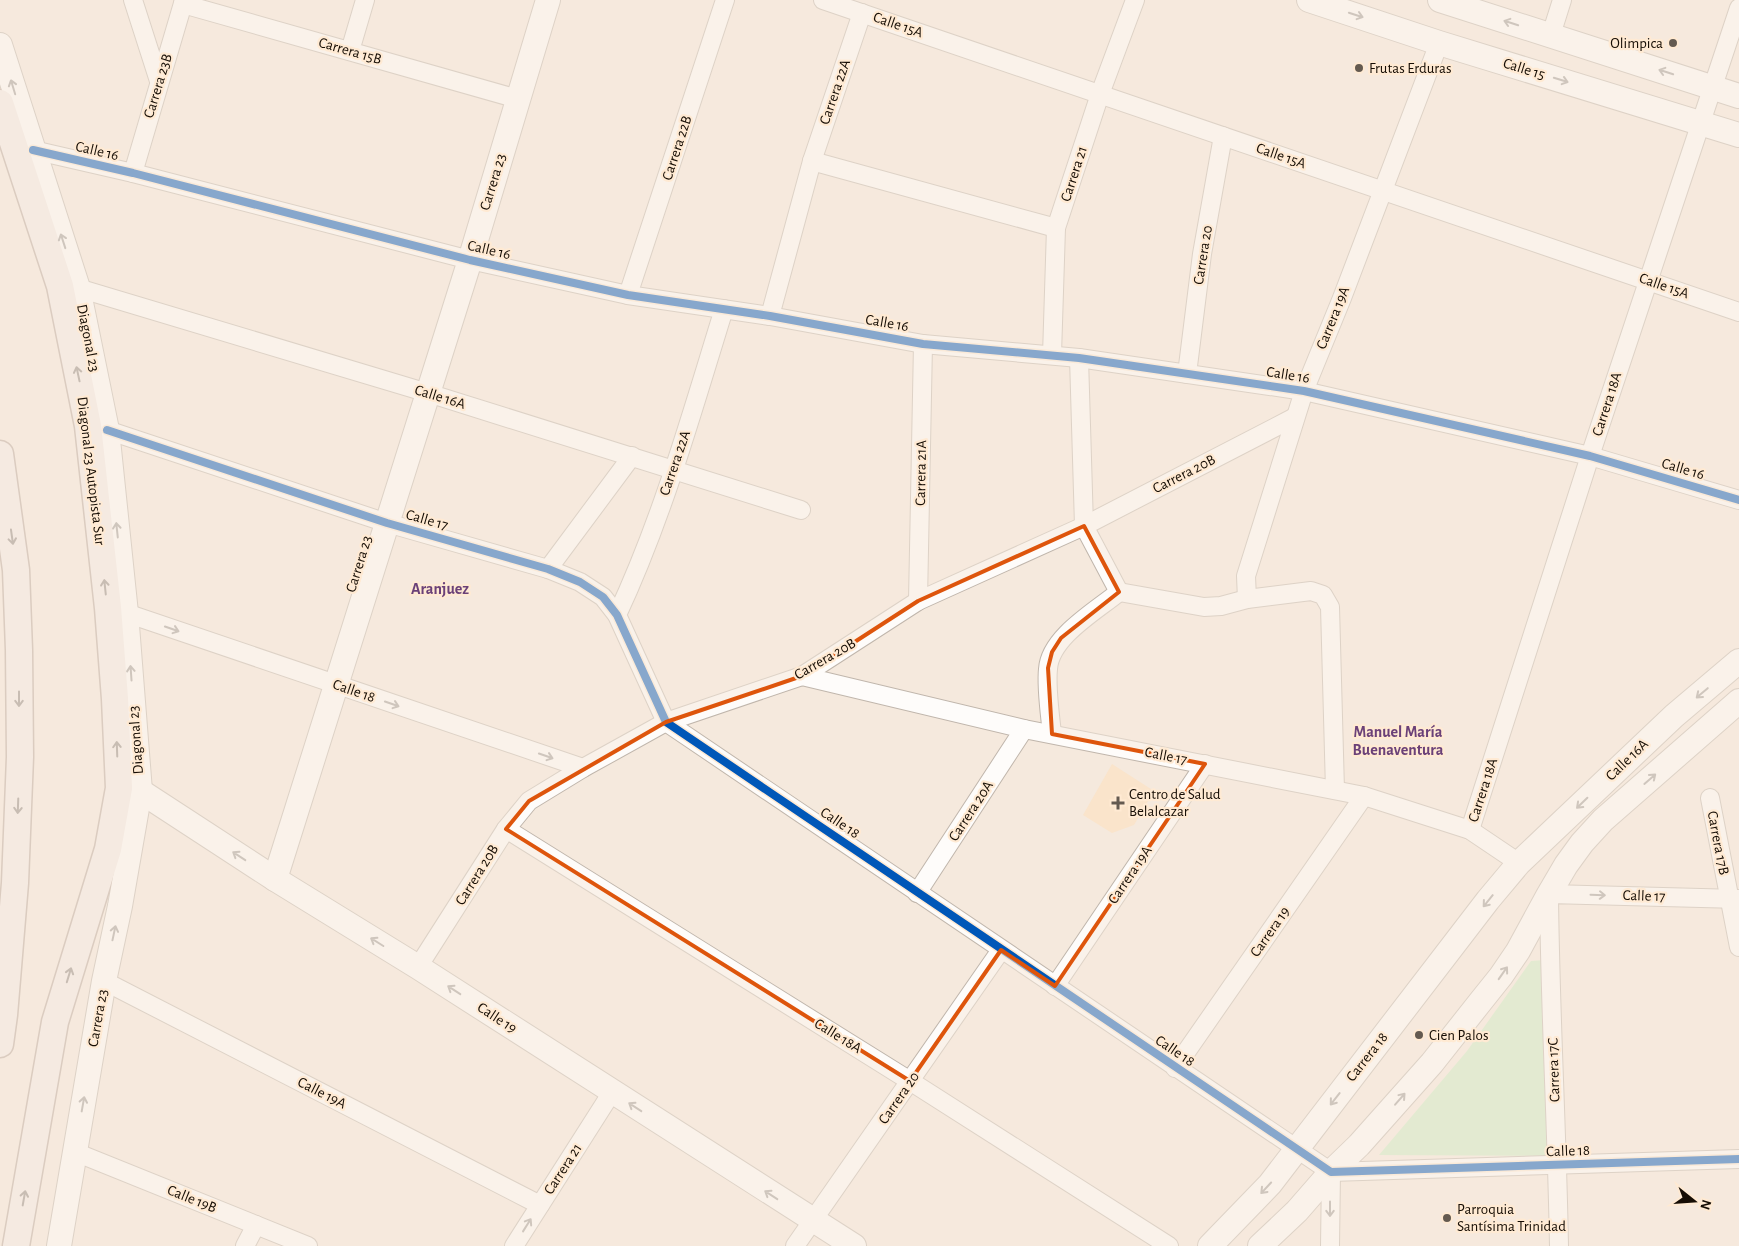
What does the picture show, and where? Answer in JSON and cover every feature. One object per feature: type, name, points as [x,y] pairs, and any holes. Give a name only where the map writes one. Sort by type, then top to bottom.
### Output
[{"type":"main road","name":"Diagonal 23 Autopista Sur","points":[[0,103],[60,286],[88,426],[108,608],[115,699],[129,789],[108,849],[55,1022],[16,1246]]},
{"type":"main road","points":[[0,454],[16,570],[20,757],[15,883],[0,1044]]},
{"type":"street","points":[[133,0],[159,81]]},
{"type":"street","points":[[350,51],[365,0]]},
{"type":"street","name":"Carrera 23","points":[[275,879],[470,260],[548,0]]},
{"type":"street","name":"Carrera 22B","points":[[628,295],[725,0]]},
{"type":"street","name":"Calle 15A","points":[[823,0],[1739,312]]},
{"type":"street","name":"Carrera 21","points":[[1052,355],[1056,228],[1100,94],[1135,0]]},
{"type":"street","name":"Calle 15","points":[[1309,0],[1439,43],[1739,135]]},
{"type":"street","points":[[1440,0],[1739,96]]},
{"type":"street","points":[[1551,35],[1562,0]]},
{"type":"street","name":"Carrera 23B","points":[[132,173],[183,2]]},
{"type":"street","name":"Carrera 15B","points":[[183,2],[518,98]]},
{"type":"street","name":"Carrera 18A","points":[[1470,830],[1590,456],[1739,8]]},
{"type":"street","name":"Carrera 22A","points":[[770,316],[812,161],[862,13]]},
{"type":"street","name":"Carrera 19A","points":[[1247,599],[1246,576],[1295,417],[1439,43]]},
{"type":"street","name":"Diagonal 23","points":[[0,46],[78,288],[107,430],[126,613],[129,789]]},
{"type":"street","name":"Carrera 20","points":[[1187,374],[1202,254],[1224,136]]},
{"type":"street","name":"Calle 16","points":[[33,150],[132,173],[470,260],[628,295],[770,316],[923,344],[1079,358],[1304,391],[1590,456],[1739,500]]},
{"type":"street","points":[[812,161],[1056,228]]},
{"type":"street","name":"Calle 16A","points":[[78,288],[428,393],[801,510]]},
{"type":"street","name":"Carrera 22A","points":[[617,614],[635,577],[674,469],[724,309]]},
{"type":"street","name":"Carrera 21A","points":[[918,601],[923,344]]},
{"type":"street","points":[[1079,358],[1084,526],[1119,592]]},
{"type":"street","name":"Carrera 20B","points":[[418,967],[506,829],[529,801],[582,768],[666,722],[802,676],[918,601],[1084,526],[1295,417]]},
{"type":"street","name":"Calle 17","points":[[107,430],[387,523],[548,569],[580,582],[603,597],[617,614],[666,722]]},
{"type":"street","points":[[548,569],[632,456]]},
{"type":"street","points":[[1052,734],[1048,668],[1052,652],[1061,638],[1119,592],[1204,607],[1222,606],[1247,599],[1311,591],[1323,595],[1330,607],[1334,790]]},
{"type":"street","name":"Calle 18","points":[[126,613],[582,768]]},
{"type":"street","name":"Calle 16A","points":[[1519,863],[1674,716],[1739,661]]},
{"type":"street","name":"Calle 17","points":[[802,676],[1052,734],[1364,796],[1470,830],[1519,863]]},
{"type":"street","name":"Calle 16A","points":[[1549,894],[1577,851],[1603,820],[1739,701]]},
{"type":"street","name":"Calle 18","points":[[666,722],[1331,1172],[1739,1159]]},
{"type":"street","name":"Carrera 20A","points":[[917,893],[1024,728]]},
{"type":"street","name":"Carrera 19A","points":[[1055,986],[1205,764]]},
{"type":"street","name":"Carrera 23","points":[[59,1246],[104,981],[120,906],[129,789]]},
{"type":"street","name":"Calle 19","points":[[129,789],[418,967],[812,1221],[854,1246]]},
{"type":"street","name":"Carrera 19","points":[[1175,1068],[1364,796]]},
{"type":"street","name":"Carrera 17B","points":[[1710,798],[1734,899],[1739,947]]},
{"type":"street","name":"Calle 18A","points":[[506,829],[910,1081],[1169,1246]]},
{"type":"street","name":"Carrera 18","points":[[1210,1246],[1270,1184],[1488,900],[1519,863]]},
{"type":"street","points":[[1260,1246],[1297,1211],[1432,1063],[1518,951],[1549,894]]},
{"type":"street","name":"Calle 17","points":[[1549,894],[1734,899]]},
{"type":"street","name":"Carrera 17C","points":[[1549,894],[1549,954],[1558,1165],[1559,1246]]},
{"type":"street","name":"Carrera 20","points":[[795,1246],[1001,950]]},
{"type":"street","name":"Calle 19A","points":[[104,981],[540,1205]]},
{"type":"street","name":"Carrera 21","points":[[514,1246],[612,1092]]},
{"type":"street","name":"Calle 19B","points":[[75,1152],[308,1246]]},
{"type":"street","points":[[1330,1246],[1331,1172]]},
{"type":"street","points":[[245,1246],[256,1225]]},
{"type":"highlighted area","points":[[1084,526],[1119,592],[1061,638],[1052,652],[1048,668],[1052,734],[1205,764],[1055,986],[1001,950],[910,1081],[506,829],[529,801],[666,722],[802,676],[918,601]]},
{"type":"shaded area","name":"Centro de Salud Belalcazar","points":[[1112,764],[1154,791],[1134,825],[1112,833],[1083,815]]},
{"type":"green space","points":[[1545,960],[1552,1156],[1379,1155],[1467,1051],[1531,961]]},
{"type":"cycle path","points":[[33,150],[133,173],[470,260],[628,295],[770,316],[923,344],[1079,358],[1304,391],[1590,456],[1739,500]]},
{"type":"cycle path","points":[[107,430],[387,523],[548,569],[580,582],[603,597],[617,615],[666,722],[1331,1172],[1739,1159]]},
{"type":"place","name":"Olimpica","points":[[1673,43]]},
{"type":"place","name":"Frutas Erduras","points":[[1359,68]]},
{"type":"place","name":"Centro de Salud Belalcazar","points":[[1118,803]]},
{"type":"place","name":"Cien Palos","points":[[1419,1035]]},
{"type":"place","name":"Parroquia Santísima Trinidad","points":[[1447,1218]]},
{"type":"district","name":"Aranjuez","points":[[440,589]]},
{"type":"district","name":"Manuel María Buenaventura","points":[[1398,741]]}]
